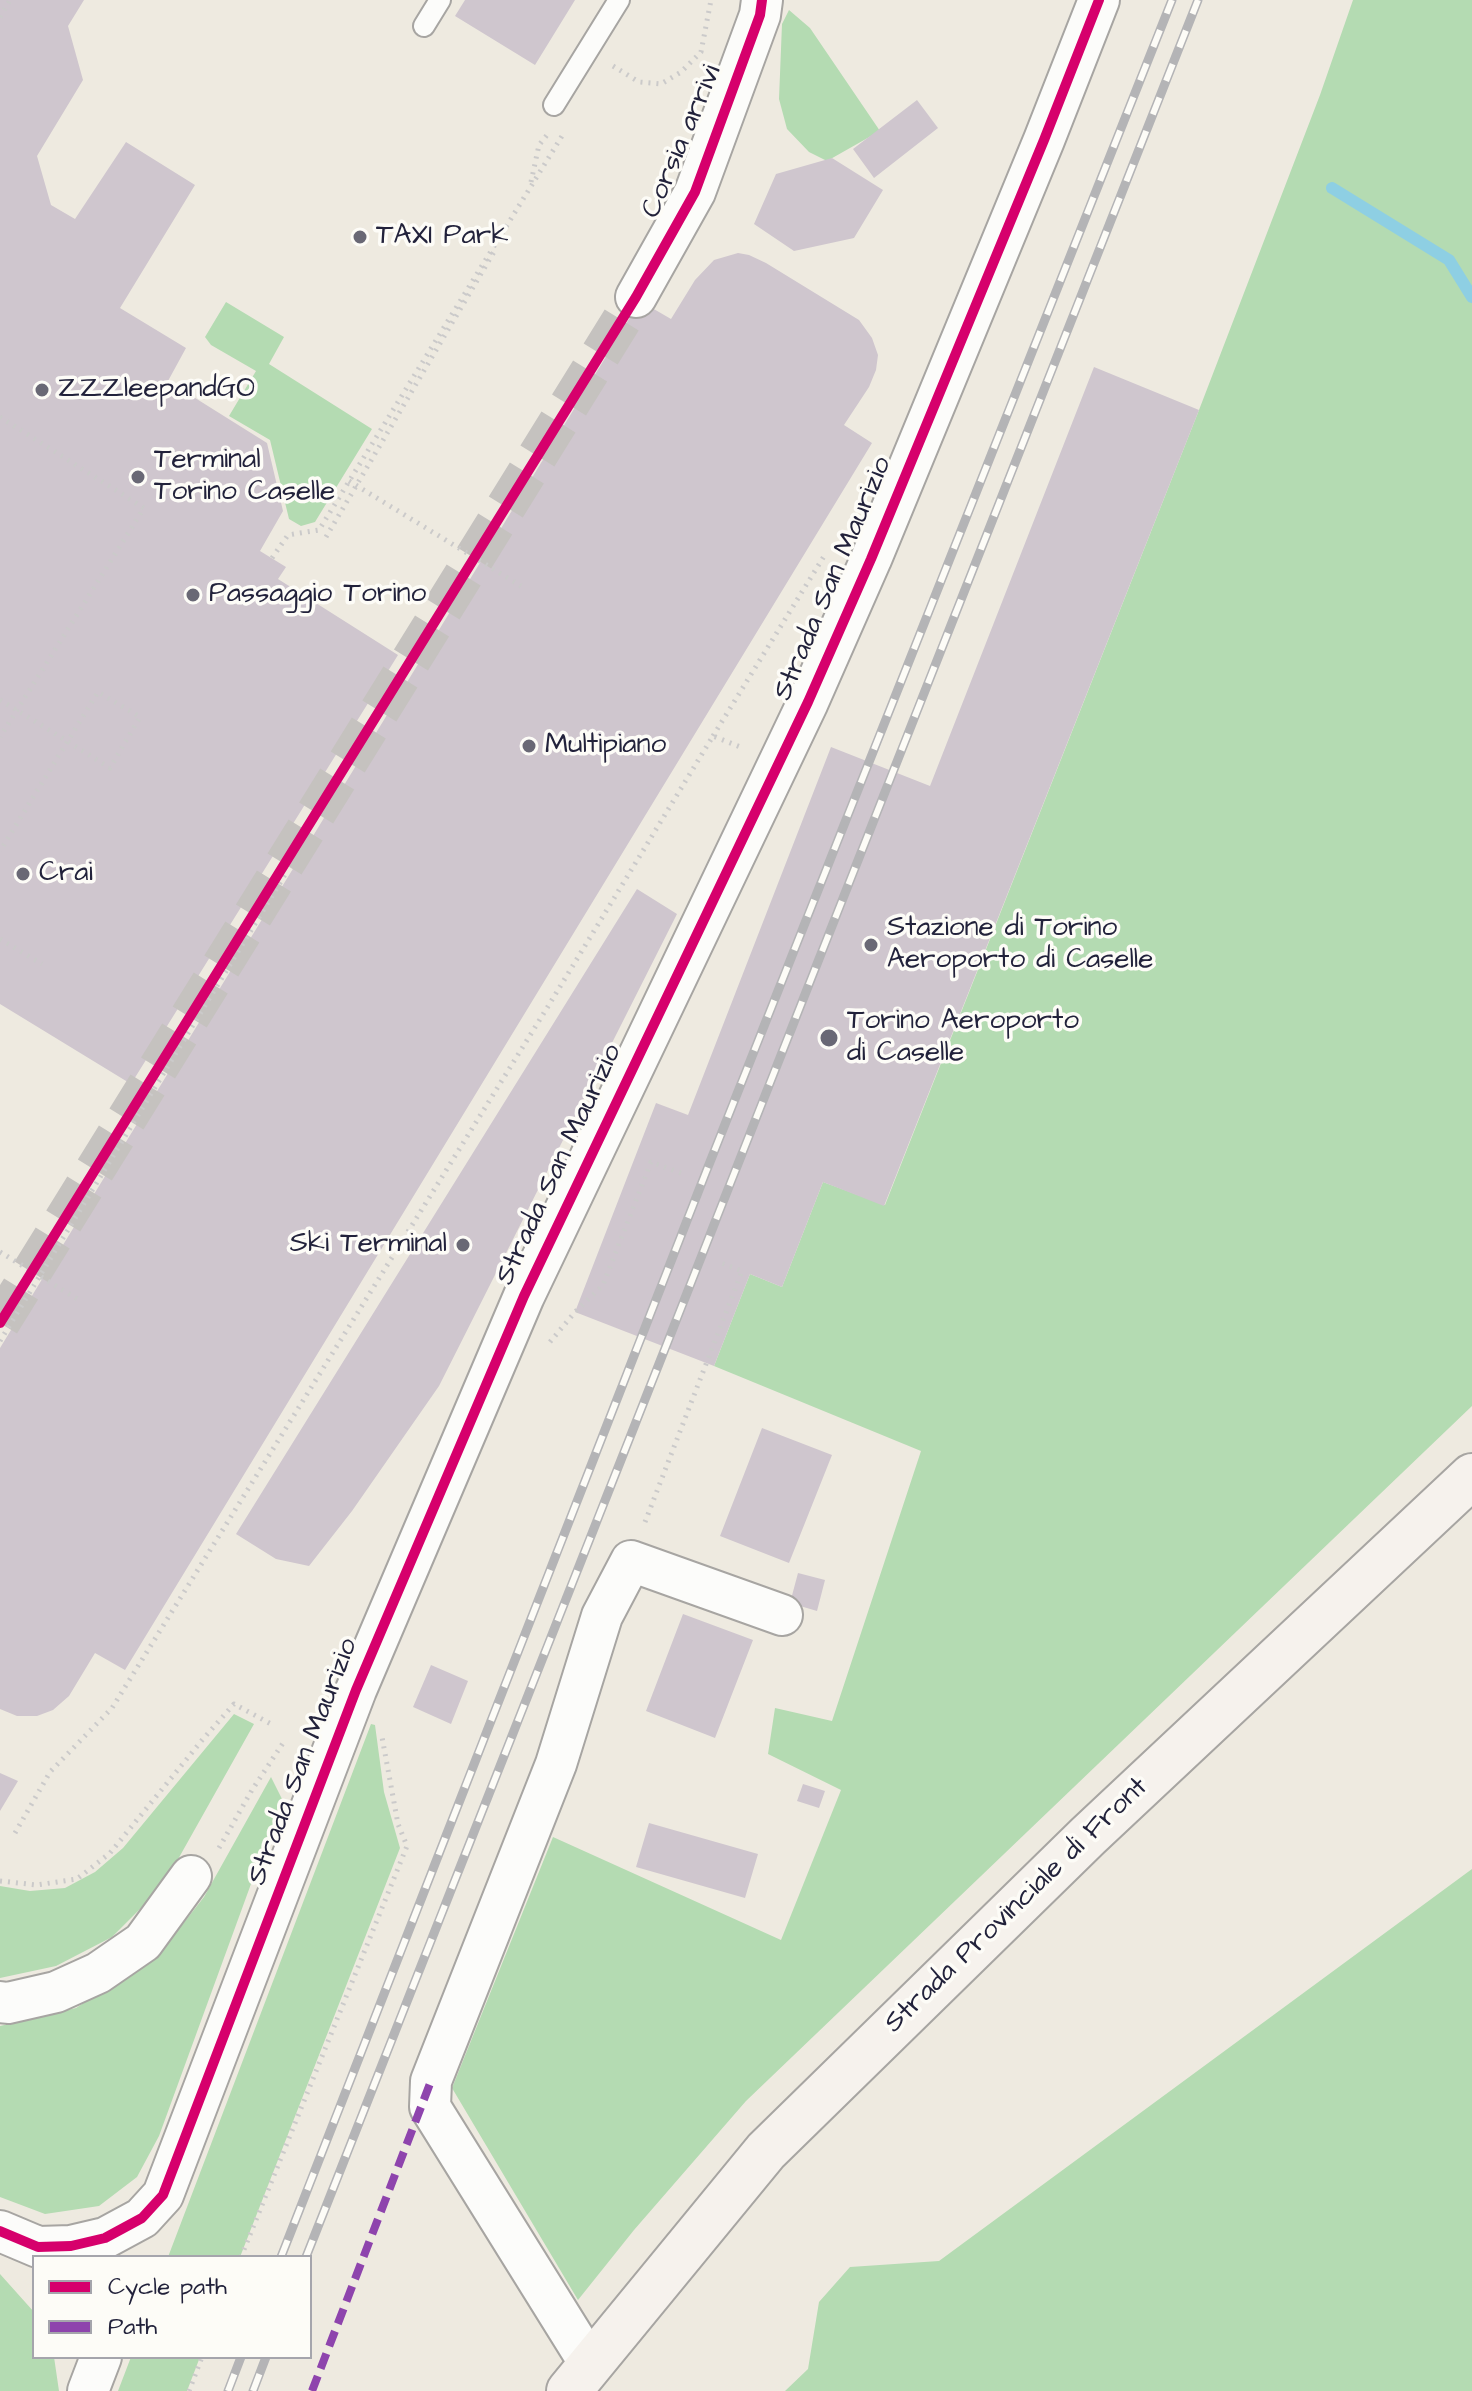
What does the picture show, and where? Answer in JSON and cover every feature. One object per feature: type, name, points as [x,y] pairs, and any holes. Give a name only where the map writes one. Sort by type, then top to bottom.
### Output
[{"type":"main road","name":"Strada Provinciale di Front","points":[[579,2377],[766,2151],[1088,1836],[1472,1476]]},
{"type":"street","name":"Corsia arrivi","points":[[636,297],[695,192],[760,15],[762,0]]},
{"type":"street","name":"Strada San Maurizio","points":[[140,2255],[356,1690],[524,1296],[808,702],[871,559],[1099,0]]},
{"type":"street","points":[[579,2377],[430,2107],[431,2081],[556,1764],[602,1616],[631,1561],[782,1615]]},
{"type":"street","points":[[0,2002],[56,1992],[98,1973],[143,1942],[191,1876]]},
{"type":"street","name":"Strada San Maurizio","points":[[0,2231],[38,2247],[71,2246],[105,2238],[142,2218],[163,2195]]},
{"type":"street","points":[[0,2238],[32,2275]]},
{"type":"street","points":[[74,2359],[79,2391]]},
{"type":"street","points":[[88,2391],[100,2359]]},
{"type":"lane","points":[[424,26],[440,0]]},
{"type":"lane","points":[[554,105],[619,0]]},
{"type":"path","points":[[0,17],[10,0]]},
{"type":"path","points":[[602,59],[639,82],[661,84],[681,72],[701,52],[711,0]]},
{"type":"path","points":[[604,67],[612,54]]},
{"type":"path","points":[[326,537],[528,195],[539,145],[548,134]]},
{"type":"path","points":[[272,558],[288,535],[319,530],[562,135]]},
{"type":"path","points":[[0,417],[144,508],[0,737]]},
{"type":"path","points":[[349,481],[521,586]]},
{"type":"path","points":[[15,1833],[50,1772],[112,1708],[830,547]]},
{"type":"path","points":[[0,700],[17,711],[33,720],[59,736],[71,744],[110,768],[140,717],[98,692],[74,731],[66,745],[0,851]]},
{"type":"path","points":[[713,736],[779,762]]},
{"type":"path","points":[[0,1341],[286,873]]},
{"type":"path","points":[[0,939],[42,964]]},
{"type":"path","points":[[549,1344],[575,1312],[603,1285],[651,1162],[681,1173]]},
{"type":"path","points":[[0,1252],[79,1300]]},
{"type":"path","points":[[631,1561],[742,1271],[721,1263]]},
{"type":"path","points":[[0,1881],[37,1885],[77,1879],[110,1853],[234,1704],[273,1725]]},
{"type":"path","points":[[242,2255],[407,1846],[398,1824],[381,1736]]},
{"type":"path","points":[[189,2391],[201,2359]]},
{"type":"green space","points":[[1353,0],[1472,0],[1472,1406],[746,2101],[578,2300],[452,2088],[553,1837],[781,1940],[841,1790],[768,1754],[775,1708],[832,1721],[921,1451],[714,1366],[750,1274],[782,1287],[823,1182],[885,1205],[1199,410],[1320,95]]},
{"type":"green space","points":[[789,10],[810,28],[880,131],[827,161],[809,152],[787,129],[779,99],[782,24]]},
{"type":"green space","points":[[226,302],[284,337],[269,364],[372,429],[315,522],[301,526],[289,519],[270,440],[229,416],[256,371],[211,345],[205,337]]},
{"type":"green space","points":[[234,1714],[254,1724],[163,1886],[112,1937],[56,1966],[0,1978],[0,1886],[30,1891],[65,1888],[95,1872],[123,1848]]},
{"type":"green space","points":[[371,1724],[375,1725],[384,1792],[400,1848],[241,2255],[169,2255]]},
{"type":"green space","points":[[271,1777],[282,1799],[159,2136],[137,2177],[99,2206],[45,2214],[0,2197],[0,2026],[76,2008],[160,1953],[204,1897]]},
{"type":"green space","points":[[1472,1869],[1472,2391],[785,2391],[808,2369],[819,2302],[850,2267],[939,2261]]},
{"type":"green space","points":[[0,2274],[32,2310],[32,2359],[54,2359],[59,2391],[0,2391]]},
{"type":"green space","points":[[130,2359],[199,2359],[187,2391],[118,2391]]},
{"type":"building","name":"Terminal Torino Caselle","points":[[0,0],[84,0],[68,26],[83,80],[37,156],[51,205],[75,219],[126,142],[195,185],[120,308],[186,348],[168,381],[267,443],[283,511],[260,551],[286,567],[278,579],[398,655],[131,1084],[0,1004]]},
{"type":"building","points":[[465,0],[575,0],[535,65],[455,16]]},
{"type":"building","points":[[917,100],[938,128],[874,178],[853,149]]},
{"type":"building","points":[[832,158],[883,190],[854,238],[794,251],[754,224],[776,174]]},
{"type":"building","name":"Multipiano","points":[[738,253],[766,263],[859,320],[872,338],[878,355],[876,370],[869,387],[844,425],[872,443],[125,1670],[95,1653],[69,1696],[53,1710],[37,1716],[17,1716],[0,1709],[0,1348],[640,301],[671,319],[695,280],[714,260]]},
{"type":"building","name":"Stazione di Torino Aeroporto di Caselle","points":[[1094,367],[1199,410],[884,1206],[823,1182],[782,1287],[750,1274],[714,1366],[575,1312],[656,1103],[688,1115],[831,747],[930,786]]},
{"type":"building","name":"Ski Terminal","points":[[637,889],[677,914],[439,1386],[352,1511],[309,1566],[276,1559],[236,1534]]},
{"type":"building","points":[[762,1428],[832,1455],[789,1563],[720,1536]]},
{"type":"building","points":[[798,1573],[825,1580],[817,1611],[790,1603]]},
{"type":"building","points":[[683,1614],[753,1640],[715,1738],[646,1711]]},
{"type":"building","points":[[431,1665],[468,1681],[451,1724],[413,1707]]},
{"type":"building","points":[[0,1773],[18,1781],[0,1811]]},
{"type":"building","points":[[803,1784],[825,1791],[819,1808],[797,1801]]},
{"type":"building","points":[[649,1823],[758,1854],[745,1898],[636,1867]]},
{"type":"waterway","points":[[1332,188],[1449,260],[1472,297]]},
{"type":"tunnel","points":[[0,1323],[636,297]]},
{"type":"railway","points":[[282,2255],[706,1172],[1172,0]]},
{"type":"railway","points":[[307,2255],[1198,0]]},
{"type":"railway","points":[[228,2391],[240,2359]]},
{"type":"railway","points":[[253,2391],[265,2359]]},
{"type":"marked path","points":[[312,2391],[431,2081]]},
{"type":"cycle path","points":[[0,1323],[636,297],[695,192],[760,15],[762,0]]},
{"type":"cycle path","points":[[0,2231],[38,2247],[71,2246],[105,2238],[142,2218],[163,2195],[356,1690],[524,1296],[808,702],[871,559],[1099,0]]},
{"type":"place","name":"TAXI Park","points":[[360,237]]},
{"type":"place","name":"ZZZleepandGO","points":[[42,390]]},
{"type":"place","name":"Terminal Torino Caselle","points":[[138,477]]},
{"type":"place","name":"Passaggio Torino","points":[[193,595]]},
{"type":"place","name":"Multipiano","points":[[529,746]]},
{"type":"place","name":"Crai","points":[[23,874]]},
{"type":"place","name":"Stazione di Torino Aeroporto di Caselle","points":[[871,945]]},
{"type":"place","name":"Torino Aeroporto di Caselle","points":[[829,1038]]},
{"type":"place","name":"Ski Terminal","points":[[463,1245]]}]
